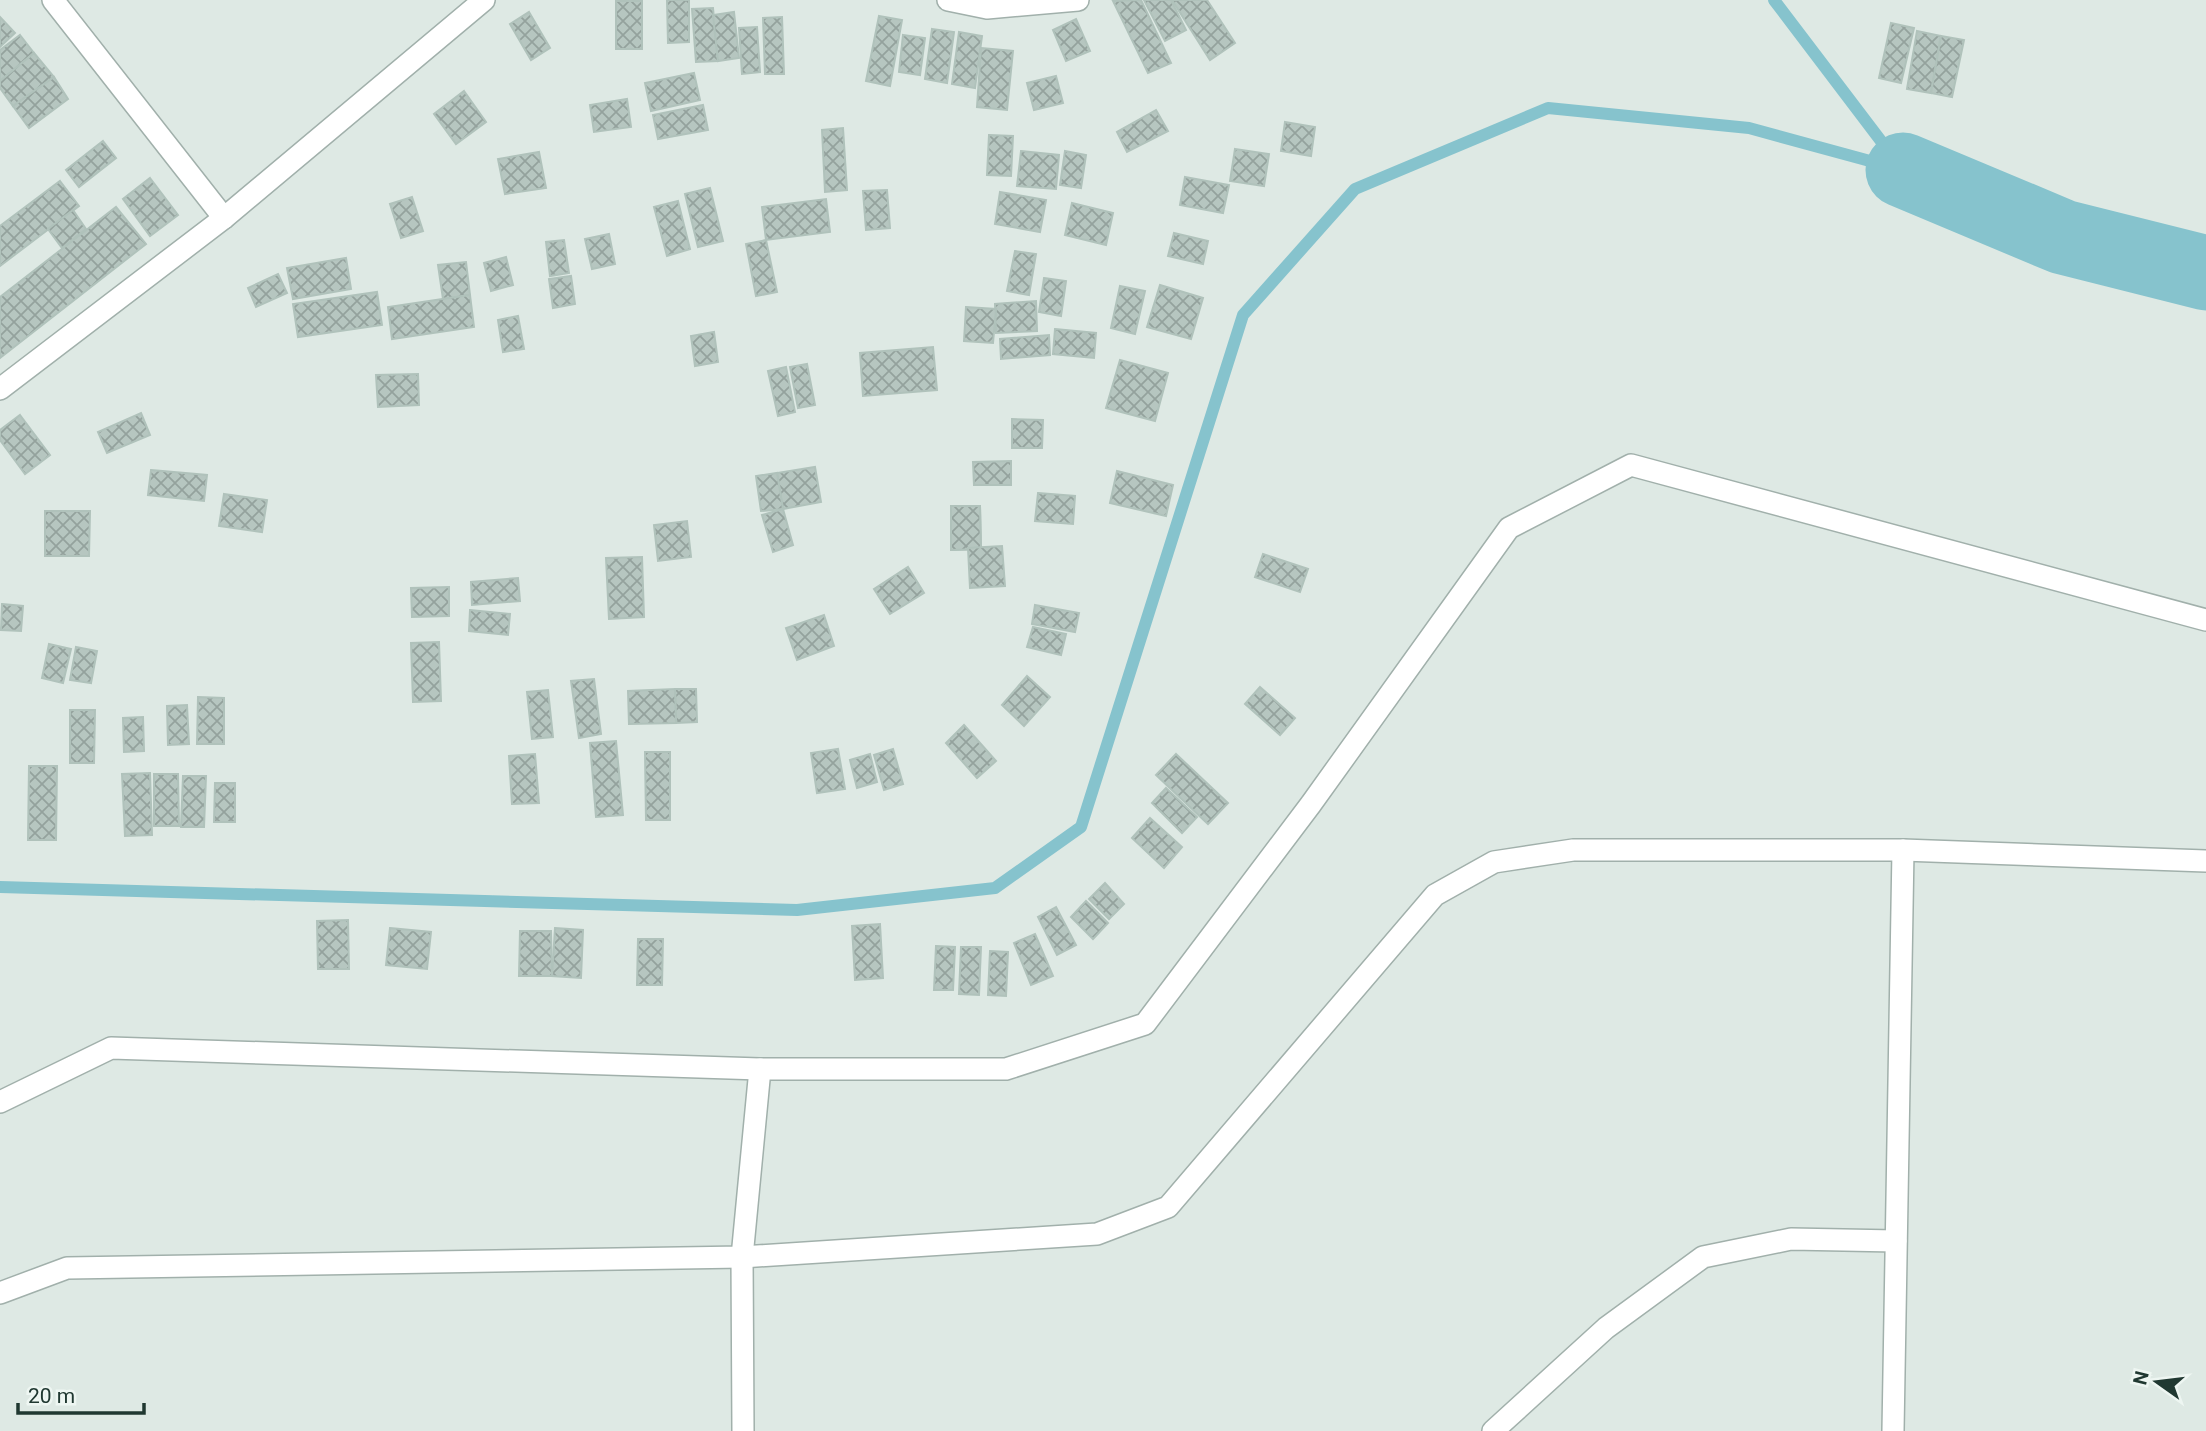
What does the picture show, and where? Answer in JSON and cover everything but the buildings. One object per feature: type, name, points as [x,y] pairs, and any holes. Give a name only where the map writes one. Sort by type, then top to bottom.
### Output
[{"type":"street","points":[[53,0],[224,218]]},
{"type":"street","points":[[0,389],[224,218],[484,0]]},
{"type":"street","points":[[948,0],[987,8],[1078,0]]},
{"type":"street","points":[[0,1102],[111,1048],[760,1069],[1006,1069],[1145,1024],[1311,804],[1509,528],[1631,465],[2206,620]]},
{"type":"street","points":[[0,1293],[66,1268],[742,1257],[1097,1234],[1168,1207],[1435,895],[1494,862],[1573,850],[1902,850],[2206,862]]},
{"type":"street","points":[[1893,1431],[1902,850]]},
{"type":"street","points":[[743,1431],[742,1257],[760,1069]]},
{"type":"street","points":[[1493,1431],[1606,1328],[1703,1256],[1791,1239],[1896,1241]]},
{"type":"waterway","points":[[1774,0],[1903,170]]},
{"type":"waterway","points":[[0,887],[797,910],[995,888],[1081,827],[1243,315],[1355,189],[1548,108],[1749,128],[1903,170]]},
{"type":"waterway","points":[[1903,170],[2063,237],[2206,273]]}]
